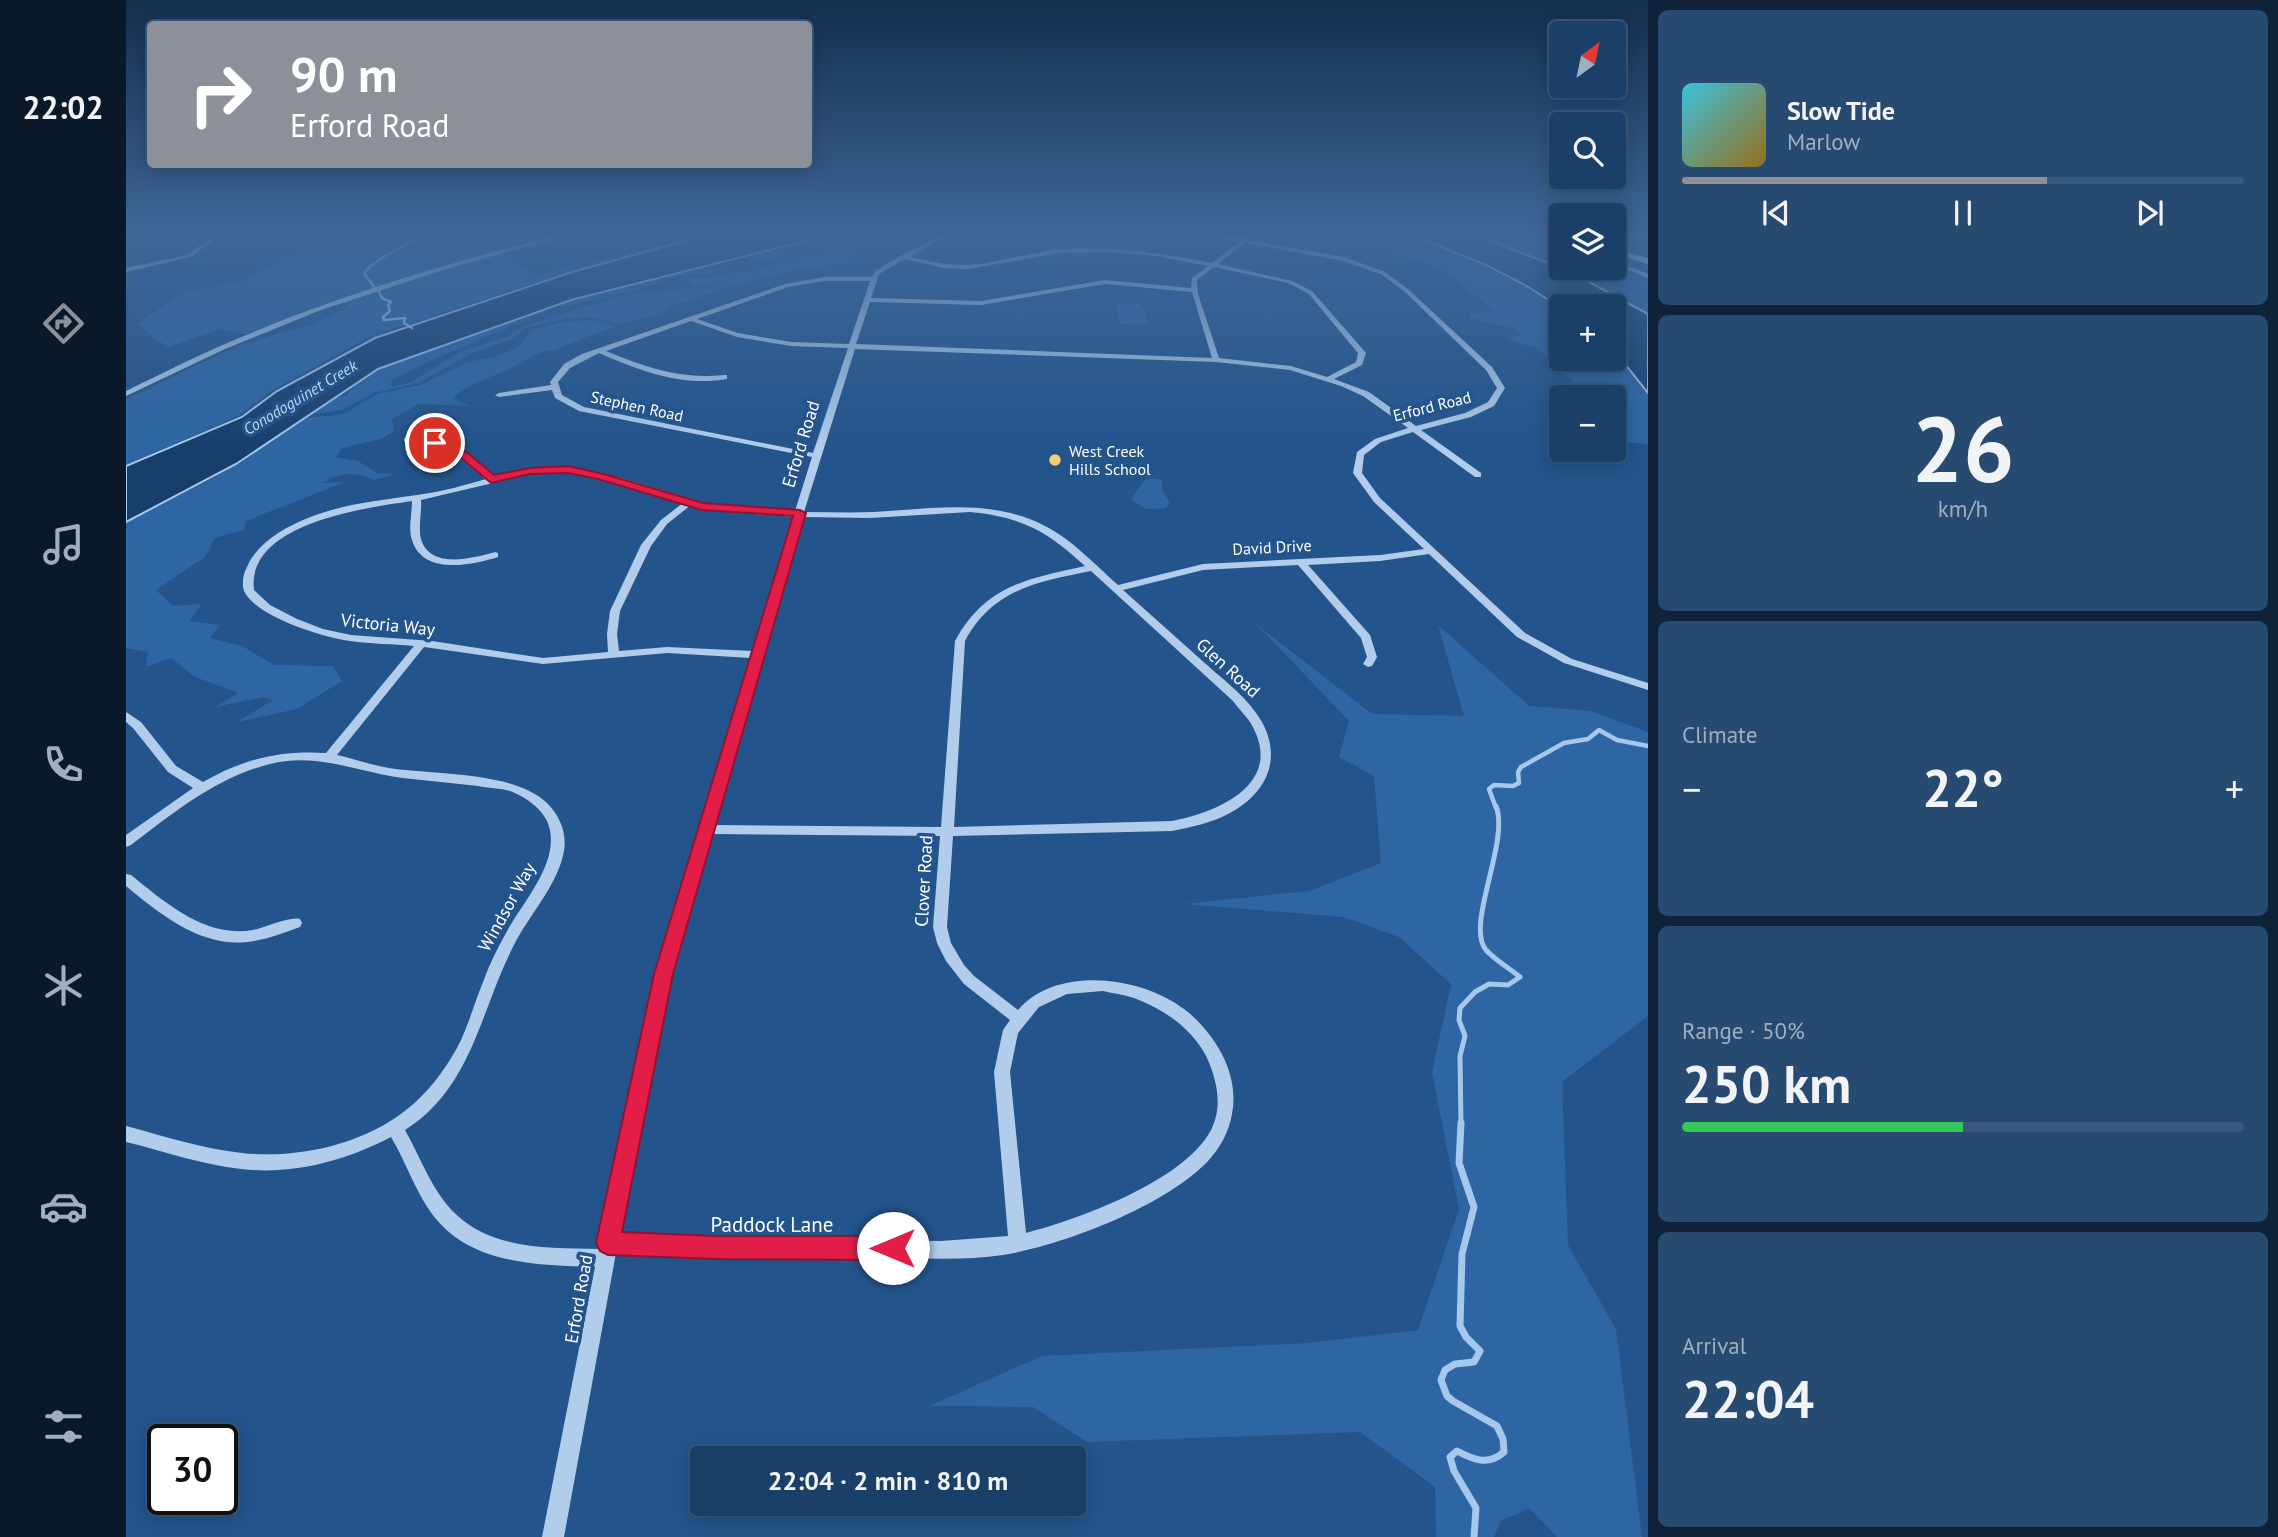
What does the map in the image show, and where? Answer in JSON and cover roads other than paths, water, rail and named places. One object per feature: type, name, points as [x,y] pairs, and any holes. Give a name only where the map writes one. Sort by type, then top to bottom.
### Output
[{"type":"street","points":[[126,394],[234,342],[331,306]]},
{"type":"street","points":[[499,395],[554,387],[556,378],[567,366],[600,351],[729,306]]},
{"type":"street","name":"Erford Road","points":[[553,1537],[658,996],[817,456],[864,306]]},
{"type":"street","points":[[1199,306],[1216,360]]},
{"type":"street","points":[[1322,306],[1362,353],[1359,363],[1328,379]]},
{"type":"street","name":"Erford Road","points":[[1420,306],[1498,379],[1501,394],[1497,401],[1484,411],[1374,441],[1361,454],[1357,469],[1359,478],[1369,492],[1521,635],[1567,661],[1648,687]]},
{"type":"street","points":[[691,319],[750,338],[791,344],[1216,360],[1278,366],[1328,379],[1372,398],[1478,475]]},
{"type":"street","points":[[600,351],[643,368],[678,376],[708,380],[724,377]]},
{"type":"street","name":"Stephen Road","points":[[554,387],[558,396],[582,409],[817,456]]},
{"type":"street","points":[[407,440],[435,443],[455,450],[491,479]]},
{"type":"street","name":"Victoria Way","points":[[758,655],[680,650],[543,661],[421,644],[351,638],[320,632],[265,607],[252,596],[248,574],[258,556],[299,526],[353,507],[450,492],[491,479],[530,471],[568,470],[600,476],[688,503],[730,509],[800,513]]},
{"type":"street","points":[[416,498],[416,537],[425,551],[442,561],[462,564],[495,555]]},
{"type":"street","points":[[614,655],[612,623],[624,592],[653,535],[688,503]]},
{"type":"street","name":"Glen Road","points":[[706,829],[946,831],[1154,827],[1193,823],[1227,811],[1249,794],[1259,781],[1265,763],[1262,731],[1250,711],[1048,530],[1002,513],[949,508],[868,515],[800,513]]},
{"type":"street","name":"David Drive","points":[[1115,589],[1203,567],[1380,558],[1432,551]]},
{"type":"street","points":[[1300,561],[1366,637],[1371,649],[1368,664]]},
{"type":"street","name":"Clover Road","points":[[1018,1018],[966,978],[951,960],[942,941],[940,927],[960,641],[964,631],[982,608],[1005,593],[1037,581],[1092,568]]},
{"type":"street","points":[[329,757],[421,644]]},
{"type":"street","points":[[126,716],[137,725],[172,769],[201,787]]},
{"type":"street","name":"Windsor Way","points":[[126,842],[201,787],[224,775],[263,762],[298,756],[329,757],[384,771],[512,787],[549,812],[555,821],[558,838],[552,866],[496,965],[464,1051],[435,1093],[419,1110],[394,1128],[316,1157],[264,1163],[238,1161],[126,1134]]},
{"type":"street","points":[[126,879],[176,919],[208,933],[231,937],[257,936],[295,923]]},
{"type":"street","name":"Paddock Lane","points":[[394,1128],[437,1206],[449,1221],[469,1237],[505,1251],[531,1256],[676,1247],[969,1248],[1018,1243],[1097,1218],[1146,1193],[1194,1164],[1217,1136],[1226,1105],[1225,1083],[1213,1051],[1188,1020],[1157,1000],[1112,986],[1078,986],[1042,998],[1018,1018]]},
{"type":"street","points":[[1018,1018],[1004,1045],[1002,1072],[1018,1243]]},
{"type":"water","name":"Conodoguinet Creek","points":[[471,306],[555,306],[378,369],[236,464],[126,522],[126,466],[242,417],[277,391],[375,338]]},
{"type":"water","points":[[1626,306],[1633,306],[1648,314],[1648,393],[1626,365]]},
{"type":"waterway","points":[[388,306],[390,311],[383,317],[384,320],[405,318],[404,323],[412,328]]},
{"type":"waterway","points":[[1496,808],[1489,789],[1494,785],[1513,786],[1519,783],[1518,772],[1521,767],[1564,743],[1588,739],[1599,730],[1617,740],[1648,746]]},
{"type":"waterway","points":[[1461,1123],[1460,1056],[1465,1036],[1459,1020],[1460,1008],[1475,992],[1489,984],[1508,985],[1520,977],[1490,954],[1481,938],[1484,903],[1497,840],[1499,821],[1496,806]]},
{"type":"waterway","points":[[1461,1123],[1459,1163],[1474,1207],[1462,1254],[1460,1326],[1466,1337],[1480,1351],[1474,1362],[1455,1364],[1445,1370],[1441,1380],[1447,1396],[1453,1401],[1497,1426],[1503,1439],[1504,1452],[1487,1460],[1475,1459],[1457,1451],[1450,1457],[1454,1471],[1476,1508],[1474,1537]]},
{"type":"place","name":"West Creek Hills School","points":[[1055,460]]}]
